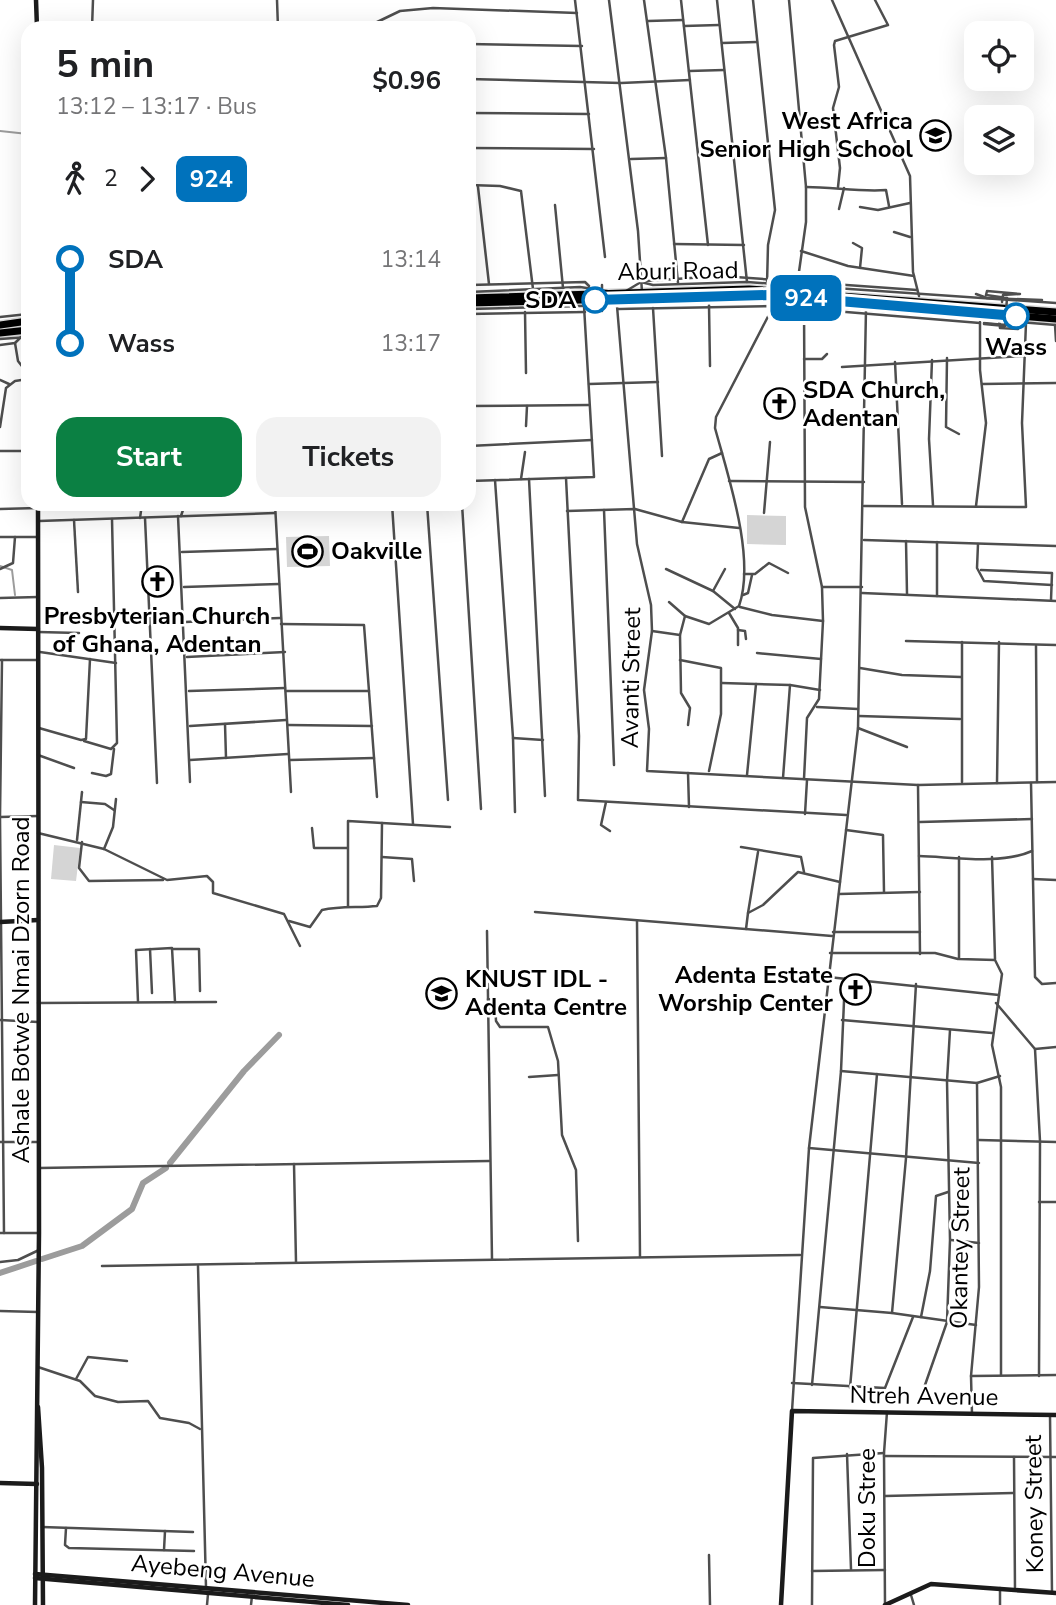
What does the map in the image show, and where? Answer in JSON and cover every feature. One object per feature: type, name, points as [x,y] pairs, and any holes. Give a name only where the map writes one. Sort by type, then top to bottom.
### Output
[{"type":"highway","points":[[690,289],[702,282]]},
{"type":"highway","name":"Aburi Road","points":[[476,300],[615,302],[626,291],[642,296],[690,289],[767,289],[924,298],[1056,312]]},
{"type":"highway","points":[[476,300],[615,302],[642,296],[768,295],[1056,323]]},
{"type":"highway","points":[[720,296],[729,302]]},
{"type":"highway","points":[[0,325],[21,323]]},
{"type":"highway","points":[[0,325],[10,332],[21,326]]},
{"type":"street","points":[[36,0],[37,21]]},
{"type":"street","points":[[92,21],[93,0]]},
{"type":"street","points":[[277,0],[278,21]]},
{"type":"street","points":[[575,0],[605,257]]},
{"type":"street","points":[[609,0],[630,159],[642,296]]},
{"type":"street","points":[[644,0],[666,158],[678,281]]},
{"type":"street","points":[[681,0],[708,245]]},
{"type":"street","points":[[717,0],[747,280]]},
{"type":"street","points":[[753,0],[775,210],[768,245],[768,284]]},
{"type":"street","points":[[789,0],[806,187],[797,284]]},
{"type":"street","points":[[832,0],[908,172],[914,276],[918,290],[924,298]]},
{"type":"street","points":[[838,187],[840,169],[834,108],[839,87],[834,45],[835,41],[888,25],[875,0]]},
{"type":"street","points":[[384,21],[400,10],[433,8],[577,13]]},
{"type":"street","points":[[647,21],[683,20]]},
{"type":"street","points":[[684,26],[719,25]]},
{"type":"street","points":[[722,43],[757,42]]},
{"type":"street","points":[[476,44],[582,46]]},
{"type":"street","points":[[689,71],[724,70]]},
{"type":"street","points":[[476,79],[621,83],[690,80]]},
{"type":"street","points":[[476,113],[589,114]]},
{"type":"street","points":[[476,148],[594,149]]},
{"type":"street","points":[[630,159],[666,158]]},
{"type":"street","points":[[489,284],[478,186],[499,186],[521,191],[533,287]]},
{"type":"street","points":[[806,187],[838,187],[872,193],[886,190],[889,206]]},
{"type":"street","points":[[839,209],[844,188]]},
{"type":"street","points":[[860,207],[878,209],[910,202]]},
{"type":"street","points":[[555,205],[563,288]]},
{"type":"street","points":[[894,233],[911,237]]},
{"type":"street","points":[[853,243],[862,248],[860,268]]},
{"type":"street","points":[[674,244],[744,245]]},
{"type":"street","points":[[802,251],[860,268],[914,276]]},
{"type":"street","points":[[678,281],[768,278],[797,284],[924,298],[1042,300]]},
{"type":"street","points":[[626,291],[641,282],[747,280],[768,284],[918,290]]},
{"type":"street","points":[[476,291],[584,282],[589,288],[615,302]]},
{"type":"street","points":[[476,285],[589,288]]},
{"type":"street","points":[[602,285],[602,311]]},
{"type":"street","points":[[999,320],[1000,328],[1018,328],[1017,326],[1007,325],[1003,325],[993,324],[984,323],[984,324],[996,326],[1005,326],[1007,298],[997,296],[986,295],[987,291],[1020,294],[1003,295],[1002,300]]},
{"type":"street","points":[[976,295],[1002,300],[1056,303]]},
{"type":"street","points":[[476,308],[535,303],[584,306],[615,302],[652,307],[729,302],[866,311],[980,323]]},
{"type":"street","name":"Avanti Street","points":[[615,302],[637,544],[649,596],[652,631],[644,690],[649,736],[646,769],[649,772],[709,772],[918,785],[1056,782]]},
{"type":"street","points":[[709,304],[774,304]]},
{"type":"street","points":[[709,304],[710,366]]},
{"type":"street","points":[[669,602],[685,615],[707,624],[739,606],[743,595],[744,574],[739,528],[715,428],[719,408],[774,304]]},
{"type":"street","points":[[476,481],[594,477],[584,306]]},
{"type":"street","points":[[804,306],[804,480],[808,530],[822,587],[823,621],[820,690],[817,707],[807,718],[805,814]]},
{"type":"street","points":[[652,307],[662,456]]},
{"type":"street","points":[[866,311],[878,307]]},
{"type":"street","points":[[483,308],[484,313]]},
{"type":"street","points":[[781,1605],[792,1383],[809,1148],[858,728],[864,540],[866,311]]},
{"type":"street","points":[[525,312],[526,373]]},
{"type":"street","points":[[476,314],[584,312]]},
{"type":"street","points":[[965,314],[1026,323],[1041,321]]},
{"type":"street","points":[[976,506],[986,423],[981,384],[979,318]]},
{"type":"street","points":[[864,506],[1026,506],[1023,383],[1026,323]]},
{"type":"street","points":[[1056,323],[1056,341]]},
{"type":"street","points":[[0,339],[21,337]]},
{"type":"street","points":[[0,345],[15,343],[21,338]]},
{"type":"street","points":[[15,343],[21,365]]},
{"type":"street","points":[[804,359],[822,359],[827,354]]},
{"type":"street","points":[[842,367],[947,358],[1024,356]]},
{"type":"street","points":[[947,358],[946,427],[959,434]]},
{"type":"street","points":[[932,360],[929,439],[933,505]]},
{"type":"street","points":[[895,362],[902,504]]},
{"type":"street","points":[[0,380],[9,384],[21,381]]},
{"type":"street","points":[[589,384],[659,382]]},
{"type":"street","points":[[981,384],[1056,383]]},
{"type":"street","points":[[0,427],[3,393],[9,384]]},
{"type":"street","points":[[476,406],[589,405]]},
{"type":"street","points":[[526,426],[527,406]]},
{"type":"street","points":[[476,446],[592,440]]},
{"type":"street","points":[[764,513],[770,442]]},
{"type":"street","points":[[0,451],[21,451]]},
{"type":"street","points":[[521,479],[524,452]]},
{"type":"street","points":[[682,522],[709,459],[722,453]]},
{"type":"street","points":[[566,478],[579,736],[578,798],[606,802],[846,815]]},
{"type":"street","points":[[529,479],[545,796]]},
{"type":"street","points":[[495,480],[513,738],[515,812]]},
{"type":"street","points":[[729,481],[864,482]]},
{"type":"street","points":[[0,509],[21,507]]},
{"type":"street","points":[[567,512],[635,509],[682,522],[739,528]]},
{"type":"street","points":[[604,510],[614,765]]},
{"type":"street","name":"Ashale Botwe Nmai Dzorn Road","points":[[35,1605],[39,1250],[38,511]]},
{"type":"street","points":[[142,511],[157,783]]},
{"type":"street","points":[[182,511],[181,552],[190,726],[190,782]]},
{"type":"street","points":[[392,511],[413,824]]},
{"type":"street","points":[[427,511],[448,800]]},
{"type":"street","points":[[462,511],[481,809]]},
{"type":"street","points":[[39,521],[275,513],[291,792]]},
{"type":"street","points":[[92,774],[111,774],[117,743],[112,519]]},
{"type":"street","points":[[74,520],[78,592]]},
{"type":"street","points":[[0,537],[38,537]]},
{"type":"street","points":[[0,569],[9,567],[15,559],[15,537]]},
{"type":"street","points":[[864,540],[1056,546]]},
{"type":"street","points":[[906,541],[907,595]]},
{"type":"street","points":[[937,541],[937,596]]},
{"type":"street","points":[[862,593],[1054,601],[1054,573],[981,570],[977,568],[978,544]]},
{"type":"street","points":[[181,552],[277,549]]},
{"type":"street","points":[[743,595],[748,593],[752,575],[769,563],[788,573]]},
{"type":"street","points":[[666,569],[713,591],[735,609]]},
{"type":"street","points":[[713,591],[725,569]]},
{"type":"street","points":[[981,570],[982,580],[986,582],[1052,585]]},
{"type":"street","points":[[744,574],[752,575]]},
{"type":"street","points":[[184,587],[279,584]]},
{"type":"street","points":[[822,587],[862,587]]},
{"type":"street","points":[[0,598],[38,597]]},
{"type":"street","points":[[739,606],[772,615],[823,621]]},
{"type":"street","points":[[729,613],[738,630],[738,645]]},
{"type":"street","points":[[685,615],[680,635],[680,660],[681,694],[690,708],[688,725]]},
{"type":"street","points":[[185,622],[280,618]]},
{"type":"street","points":[[281,624],[364,625],[377,797]]},
{"type":"street","points":[[0,628],[79,633]]},
{"type":"street","points":[[738,630],[745,631],[746,639]]},
{"type":"street","points":[[652,631],[680,635]]},
{"type":"street","points":[[906,641],[1056,645]]},
{"type":"street","points":[[962,642],[962,783]]},
{"type":"street","points":[[997,783],[999,642]]},
{"type":"street","points":[[1035,644],[1037,782]]},
{"type":"street","points":[[38,652],[116,663]]},
{"type":"street","points":[[187,657],[285,652]]},
{"type":"street","points":[[757,653],[821,659]]},
{"type":"street","points":[[84,741],[87,736],[90,659]]},
{"type":"street","points":[[38,660],[1,660],[0,817],[2,1233],[39,1233]]},
{"type":"street","points":[[680,660],[722,668],[721,714],[709,772]]},
{"type":"street","points":[[859,667],[902,675],[961,677]]},
{"type":"street","points":[[721,683],[790,685],[820,690]]},
{"type":"street","points":[[747,775],[757,684]]},
{"type":"street","points":[[783,778],[790,685]]},
{"type":"street","points":[[188,691],[369,691]]},
{"type":"street","points":[[817,707],[858,709]]},
{"type":"street","points":[[858,716],[960,719]]},
{"type":"street","points":[[190,726],[286,720]]},
{"type":"street","points":[[225,724],[226,758]]},
{"type":"street","points":[[287,725],[372,726]]},
{"type":"street","points":[[37,727],[114,749]]},
{"type":"street","points":[[858,728],[907,747]]},
{"type":"street","points":[[513,738],[543,740]]},
{"type":"street","points":[[37,754],[74,768]]},
{"type":"street","points":[[190,760],[288,754]]},
{"type":"street","points":[[290,760],[374,758]]},
{"type":"street","points":[[688,773],[689,807]]},
{"type":"street","points":[[1031,783],[1035,977],[1042,984],[1056,983]]},
{"type":"street","points":[[918,785],[920,954]]},
{"type":"street","points":[[77,840],[82,793]]},
{"type":"street","points":[[103,849],[110,836],[116,799]]},
{"type":"street","points":[[606,802],[601,825],[610,831]]},
{"type":"street","points":[[81,803],[104,804],[115,811]]},
{"type":"street","points":[[806,806],[812,814]]},
{"type":"street","points":[[0,817],[38,816]]},
{"type":"street","points":[[918,822],[1032,819]]},
{"type":"street","points":[[348,906],[348,821],[450,827]]},
{"type":"street","points":[[289,921],[310,927],[323,910],[348,906],[372,907],[380,903],[382,823]]},
{"type":"street","points":[[312,828],[314,848],[347,848]]},
{"type":"street","points":[[846,830],[883,835],[884,892]]},
{"type":"street","points":[[38,833],[77,840],[103,849],[167,880]]},
{"type":"street","points":[[82,842],[79,868],[89,881],[167,880],[207,876],[213,883],[213,893],[277,910],[289,921],[300,946]]},
{"type":"street","points":[[741,847],[758,852],[801,857],[804,872]]},
{"type":"street","points":[[919,856],[992,857],[1023,855],[1032,851]]},
{"type":"street","points":[[746,929],[758,852]]},
{"type":"street","points":[[382,857],[412,859],[414,881]]},
{"type":"street","points":[[958,857],[959,959]]},
{"type":"street","points":[[992,857],[995,960],[1002,974],[992,1033],[999,1076],[1001,1141],[1001,1375]]},
{"type":"street","points":[[748,913],[763,905],[788,878],[804,872],[839,882]]},
{"type":"street","points":[[1033,879],[1056,880]]},
{"type":"street","points":[[838,894],[920,892]]},
{"type":"street","points":[[535,912],[833,934],[920,932]]},
{"type":"street","points":[[2,922],[38,920]]},
{"type":"street","points":[[637,920],[640,1257]]},
{"type":"street","points":[[487,930],[492,1259]]},
{"type":"street","points":[[150,949],[152,993]]},
{"type":"street","points":[[173,949],[175,1002]]},
{"type":"street","points":[[138,1002],[136,950],[199,949],[200,991]]},
{"type":"street","points":[[830,953],[945,953],[959,959],[995,960]]},
{"type":"street","points":[[828,977],[916,984],[999,995]]},
{"type":"street","points":[[812,1385],[841,1071],[845,978]]},
{"type":"street","points":[[892,1312],[912,1077],[916,984]]},
{"type":"street","points":[[487,999],[495,1001],[496,1021],[500,1027],[548,1027],[558,1061],[562,1135],[576,1170],[578,1241]]},
{"type":"street","points":[[38,1003],[216,1002]]},
{"type":"street","points":[[996,1003],[1035,1049],[1040,1141],[1039,1376]]},
{"type":"street","points":[[2,1020],[38,1022]]},
{"type":"street","points":[[842,1020],[992,1033]]},
{"type":"street","points":[[925,1385],[947,1322],[950,1240],[947,1081],[950,1030]]},
{"type":"street","points":[[1035,1049],[1056,1047]]},
{"type":"street","points":[[841,1071],[977,1083],[999,1076]]},
{"type":"street","points":[[850,1388],[877,1074]]},
{"type":"street","points":[[529,1077],[558,1075]]},
{"type":"street","name":"Okantey Street","points":[[972,1414],[971,1376],[979,1243],[977,1083]]},
{"type":"street","points":[[979,1140],[1056,1142]]},
{"type":"street","points":[[2,1142],[39,1142]]},
{"type":"street","points":[[809,1148],[979,1163]]},
{"type":"street","points":[[39,1168],[489,1161]]},
{"type":"street","points":[[294,1164],[296,1263]]},
{"type":"street","points":[[921,1318],[930,1271],[936,1196],[948,1192]]},
{"type":"street","points":[[1039,1202],[1056,1202]]},
{"type":"street","points":[[950,1240],[979,1243]]},
{"type":"street","points":[[0,1262],[18,1260],[39,1250]]},
{"type":"street","points":[[102,1266],[800,1255]]},
{"type":"street","points":[[198,1266],[200,1429],[207,1605]]},
{"type":"street","points":[[820,1307],[892,1312],[976,1325]]},
{"type":"street","points":[[0,1311],[38,1312]]},
{"type":"street","points":[[792,1383],[886,1388],[913,1317]]},
{"type":"street","points":[[76,1379],[88,1357],[127,1361]]},
{"type":"street","points":[[37,1367],[76,1379],[95,1396],[123,1402],[144,1399],[153,1405],[154,1412],[160,1418],[189,1423],[200,1429]]},
{"type":"street","points":[[971,1376],[1056,1376]]},
{"type":"street","name":"Ntreh Avenue","points":[[792,1412],[1053,1415]]},
{"type":"street","name":"Doku Stree","points":[[885,1605],[884,1455],[887,1412]]},
{"type":"street","name":"Koney Street","points":[[1053,1415],[1054,1593]]},
{"type":"street","points":[[848,1454],[851,1569]]},
{"type":"street","points":[[812,1605],[811,1463],[817,1455],[1054,1457]]},
{"type":"street","points":[[1014,1457],[1015,1589]]},
{"type":"street","points":[[0,1483],[38,1484]]},
{"type":"street","name":"Ashale Botwe Nmai Dzorn Road","points":[[38,1484],[43,1605]]},
{"type":"street","points":[[885,1496],[1013,1493]]},
{"type":"street","points":[[41,1527],[193,1532]]},
{"type":"street","points":[[66,1528],[67,1548],[194,1551]]},
{"type":"street","points":[[164,1550],[165,1531]]},
{"type":"street","points":[[709,1555],[710,1605]]},
{"type":"street","points":[[43,1563],[46,1572],[54,1577]]},
{"type":"street","points":[[812,1570],[885,1570]]},
{"type":"street","name":"Ayebeng Avenue","points":[[35,1576],[408,1605]]},
{"type":"street","points":[[43,1587],[46,1581],[54,1577]]},
{"type":"street","points":[[885,1605],[932,1584],[1054,1593]]},
{"type":"street","points":[[1000,1588],[1000,1605]]},
{"type":"street","name":"Ayebeng Avenue","points":[[208,1590],[348,1605]]},
{"type":"street","points":[[910,1592],[915,1605]]},
{"type":"street","points":[[251,1605],[252,1596]]},
{"type":"shaded area","points":[[747,515],[786,516],[786,545],[747,544]]},
{"type":"shaded area","name":"Oakville","points":[[329,536],[330,566],[287,567],[286,537]]},
{"type":"shaded area","points":[[54,845],[80,848],[76,881],[51,879]]},
{"type":"waterway","points":[[0,131],[21,133]]},
{"type":"waterway","points":[[0,566],[12,570],[15,595]]},
{"type":"waterway","points":[[170,1163],[244,1071],[279,1035]]},
{"type":"waterway","points":[[42,1259],[82,1246],[132,1209],[143,1183],[166,1168]]},
{"type":"waterway","points":[[0,1273],[36,1261]]},
{"type":"bus line","name":"924","points":[[595,300],[768,295],[1016,316]]},
{"type":"place","name":"West Africa Senior High School","points":[[936,135]]},
{"type":"place","name":"SDA","points":[[595,300]]},
{"type":"place","name":"Wass","points":[[1016,316]]},
{"type":"place","name":"SDA Church, Adentan","points":[[780,404]]},
{"type":"place","name":"Oakville","points":[[308,551]]},
{"type":"place","name":"Presbyterian Church of Ghana, Adentan","points":[[157,582]]},
{"type":"place","name":"Adenta Estate Worship Center","points":[[856,989]]},
{"type":"place","name":"KNUST IDL - Adenta Centre","points":[[442,993]]}]
